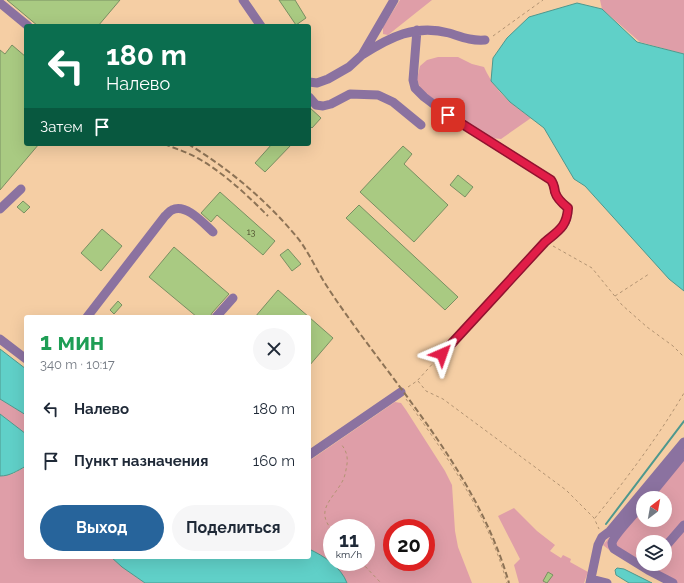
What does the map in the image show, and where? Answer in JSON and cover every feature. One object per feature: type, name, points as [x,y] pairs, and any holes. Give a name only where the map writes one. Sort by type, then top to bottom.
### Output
[{"type":"street","points":[[244,0],[254,22]]},
{"type":"street","points":[[362,56],[394,0]]},
{"type":"street","points":[[0,3],[26,24]]},
{"type":"street","points":[[417,30],[413,80],[415,88],[424,97],[448,115],[551,180],[555,186],[555,192],[560,201],[568,208],[568,218],[564,226],[545,242],[442,354]]},
{"type":"street","points":[[311,82],[317,83],[328,79],[349,68],[362,56],[389,39],[417,30],[432,30],[448,33],[475,41],[485,40]]},
{"type":"street","points":[[311,99],[316,105],[323,106],[331,104],[350,94],[378,95],[393,102],[421,125]]},
{"type":"street","points":[[0,209],[21,189]]},
{"type":"street","points":[[89,315],[164,216],[172,210],[180,209],[186,211],[195,216],[213,232]]},
{"type":"street","points":[[218,315],[233,298]]},
{"type":"street","points":[[0,339],[24,357]]},
{"type":"street","points":[[311,454],[404,390]]},
{"type":"street","points":[[607,583],[590,581],[598,545],[602,537],[610,531],[684,442]]},
{"type":"street","points":[[654,491],[684,454]]},
{"type":"street","points":[[636,512],[617,535],[612,545],[614,549],[636,560]]},
{"type":"street","points":[[672,539],[684,525]]},
{"type":"street","points":[[656,571],[673,583]]},
{"type":"path","points":[[485,40],[496,34],[543,0]]},
{"type":"path","points":[[545,242],[592,268],[622,305],[647,327],[673,346],[684,357]]},
{"type":"path","points":[[615,296],[649,274]]},
{"type":"path","points":[[442,354],[417,381],[404,390],[467,490],[489,533],[507,583]]},
{"type":"path","points":[[417,381],[426,391],[443,399],[566,490],[594,518],[602,537]]},
{"type":"path","points":[[594,518],[615,493],[658,433],[684,393]]},
{"type":"path","points":[[326,519],[324,511],[342,482],[346,471],[348,458],[344,448],[335,437]]},
{"type":"path","points":[[370,571],[381,583]]},
{"type":"shaded area","points":[[400,0],[432,0],[388,35],[383,34],[383,27]]},
{"type":"shaded area","points":[[600,0],[684,0],[684,54],[640,42],[602,9]]},
{"type":"shaded area","points":[[438,57],[458,57],[472,64],[484,67],[498,90],[516,107],[531,118],[501,139],[491,138],[468,124],[421,90],[417,79],[420,66],[427,60]]},
{"type":"shaded area","points":[[0,399],[24,414],[24,432],[0,414]]},
{"type":"shaded area","points":[[395,402],[401,403],[445,471],[452,485],[455,531],[458,547],[472,583],[347,583],[340,571],[375,571],[375,519],[323,519],[323,557],[311,550],[311,460]]},
{"type":"shaded area","points":[[684,446],[684,583],[666,583],[645,571],[672,571],[672,535],[636,535],[636,566],[613,553],[603,545],[636,505],[636,527],[672,527],[672,491],[647,491]]},
{"type":"shaded area","points":[[24,467],[24,559],[113,559],[145,583],[0,583],[0,476],[13,474]]},
{"type":"shaded area","points":[[514,508],[537,531],[555,545],[550,551],[561,558],[563,555],[571,559],[570,562],[588,572],[584,583],[519,583],[514,565],[520,559],[498,516]]},
{"type":"water","points":[[577,3],[602,9],[637,42],[684,54],[684,291],[669,279],[585,186],[574,179],[544,128],[510,102],[491,81],[493,58],[507,38],[529,17]]},
{"type":"water","points":[[0,349],[24,367],[24,414],[0,399]]},
{"type":"water","points":[[0,414],[24,432],[24,467],[10,474],[0,476]]},
{"type":"water","points":[[311,550],[323,557],[323,571],[340,571],[347,583],[145,583],[113,559],[311,559]]},
{"type":"water","points":[[617,568],[624,569],[652,583],[629,583],[616,575],[615,570]]},
{"type":"building","points":[[7,0],[120,0],[100,24],[36,24]]},
{"type":"building","points":[[279,0],[295,0],[306,18],[295,24]]},
{"type":"building","points":[[12,45],[24,55],[24,146],[37,146],[0,190],[0,50],[5,54]]},
{"type":"building","points":[[311,109],[321,118],[312,128],[311,127]]},
{"type":"building","points":[[270,146],[290,146],[265,172],[255,163]]},
{"type":"building","points":[[403,146],[412,154],[404,164],[448,205],[414,242],[360,192]]},
{"type":"building","points":[[458,175],[473,187],[465,197],[450,185]]},
{"type":"building","points":[[220,192],[275,241],[263,255],[217,215],[211,222],[201,213]]},
{"type":"building","points":[[23,201],[30,207],[24,213],[17,207]]},
{"type":"building","points":[[359,205],[458,297],[445,310],[346,218]]},
{"type":"building","points":[[102,229],[122,246],[101,271],[81,253]]},
{"type":"building","points":[[174,247],[229,294],[211,315],[195,315],[149,277]]},
{"type":"building","points":[[288,249],[301,264],[292,271],[280,255]]},
{"type":"building","points":[[278,290],[307,315],[257,315]]},
{"type":"building","points":[[118,301],[122,305],[114,314],[110,310]]},
{"type":"building","points":[[311,319],[333,338],[311,364]]},
{"type":"building","points":[[548,572],[553,575],[547,583],[543,581]]},
{"type":"waterway","points":[[606,524],[684,421]]},
{"type":"railway","points":[[169,146],[192,155],[219,172],[268,216]]},
{"type":"railway","points":[[191,146],[218,163],[259,197],[300,241],[336,301],[426,423],[465,484],[482,515],[497,549],[509,583]]},
{"type":"route","points":[[442,354],[545,242],[564,226],[568,218],[568,208],[560,201],[555,192],[555,186],[551,180],[448,115]]}]
